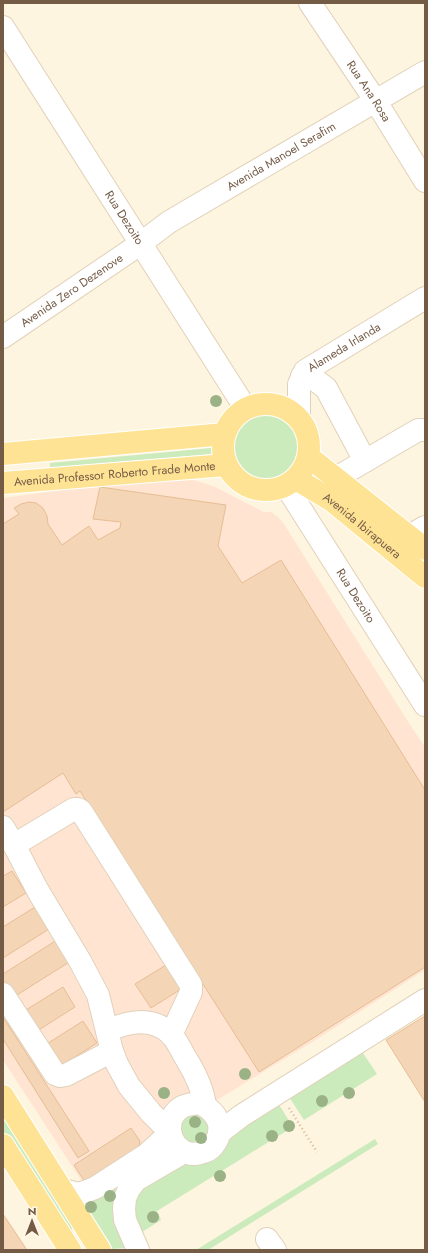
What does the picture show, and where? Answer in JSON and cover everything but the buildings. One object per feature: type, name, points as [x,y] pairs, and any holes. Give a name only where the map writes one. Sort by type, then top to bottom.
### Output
[{"type":"main road","points":[[265,404],[278,406],[290,411],[299,418],[306,431],[310,444],[309,457],[304,469],[291,483],[269,491],[251,488],[236,479],[226,465],[223,450],[225,434],[232,420],[246,409],[265,404]]},
{"type":"main road","points":[[3,454],[225,434]]},
{"type":"main road","name":"Avenida Ibirapuera","points":[[309,457],[336,478],[420,537]]},
{"type":"main road","name":"Avenida Professor Roberto Frade Monte","points":[[3,483],[226,465]]},
{"type":"main road","name":"Avenida Ibirapuera","points":[[291,483],[331,500],[425,577]]},
{"type":"main road","points":[[3,1096],[100,1250]]},
{"type":"main road","points":[[3,1145],[70,1250]]},
{"type":"street","name":"Rua Ana Rosa","points":[[310,3],[375,100],[425,181]]},
{"type":"street","name":"Rua Dezoito","points":[[3,27],[246,409]]},
{"type":"street","name":"Avenida Manoel Serafim","points":[[140,244],[169,222],[425,72]]},
{"type":"street","name":"Avenida Zero Dezenove","points":[[3,337],[140,244]]},
{"type":"street","name":"Alameda Irlanda","points":[[299,418],[299,384],[305,371],[425,298]]},
{"type":"street","points":[[302,376],[315,380],[326,388],[365,461]]},
{"type":"street","points":[[336,478],[418,430],[425,430]]},
{"type":"street","name":"Rua Dezoito","points":[[291,483],[425,705]]},
{"type":"street","points":[[14,845],[74,809],[78,809],[81,812],[191,985],[191,992],[171,1035]]},
{"type":"street","points":[[3,827],[98,995],[117,1064],[129,1086],[151,1113],[161,1123],[170,1129],[174,1144],[184,1152],[196,1154],[211,1148],[219,1133],[219,1125],[216,1117],[205,1106],[200,1104],[188,1105],[180,1108],[174,1114],[170,1129],[146,1155],[95,1188],[79,1194],[62,1190]]},
{"type":"street","points":[[3,994],[55,1074],[60,1076],[66,1075],[110,1041],[117,1027],[138,1022],[150,1022],[155,1024],[171,1035],[197,1078],[204,1098],[205,1106]]},
{"type":"street","points":[[219,1133],[241,1116],[425,1000]]},
{"type":"street","points":[[138,1250],[125,1220],[125,1198],[129,1189],[136,1180],[184,1152]]},
{"type":"path","points":[[280,1092],[316,1152]]},
{"type":"shaded area","points":[[194,480],[213,486],[264,512],[271,512],[278,517],[284,524],[425,747],[425,970],[314,1041],[212,1103],[85,1186],[3,1060],[3,498],[108,484]]},
{"type":"green space","points":[[266,413],[279,416],[291,423],[298,435],[301,448],[298,461],[291,473],[279,480],[266,483],[253,480],[241,473],[234,461],[231,448],[234,435],[241,423],[253,416]]},
{"type":"green space","points":[[211,448],[212,454],[50,468],[50,463]]},
{"type":"green space","points":[[361,1050],[377,1074],[304,1120],[289,1097]]},
{"type":"green space","points":[[278,1103],[293,1127],[157,1211],[161,1220],[139,1234],[131,1202],[137,1192]]},
{"type":"green space","points":[[192,1114],[199,1114],[210,1121],[210,1139],[193,1147],[180,1134],[183,1122]]},
{"type":"green space","points":[[3,1117],[73,1229],[66,1233],[3,1131]]},
{"type":"green space","points":[[375,1139],[378,1144],[208,1250],[196,1250]]},
{"type":"green space","points":[[166,1151],[130,1179],[127,1248],[109,1249],[78,1201]]}]
